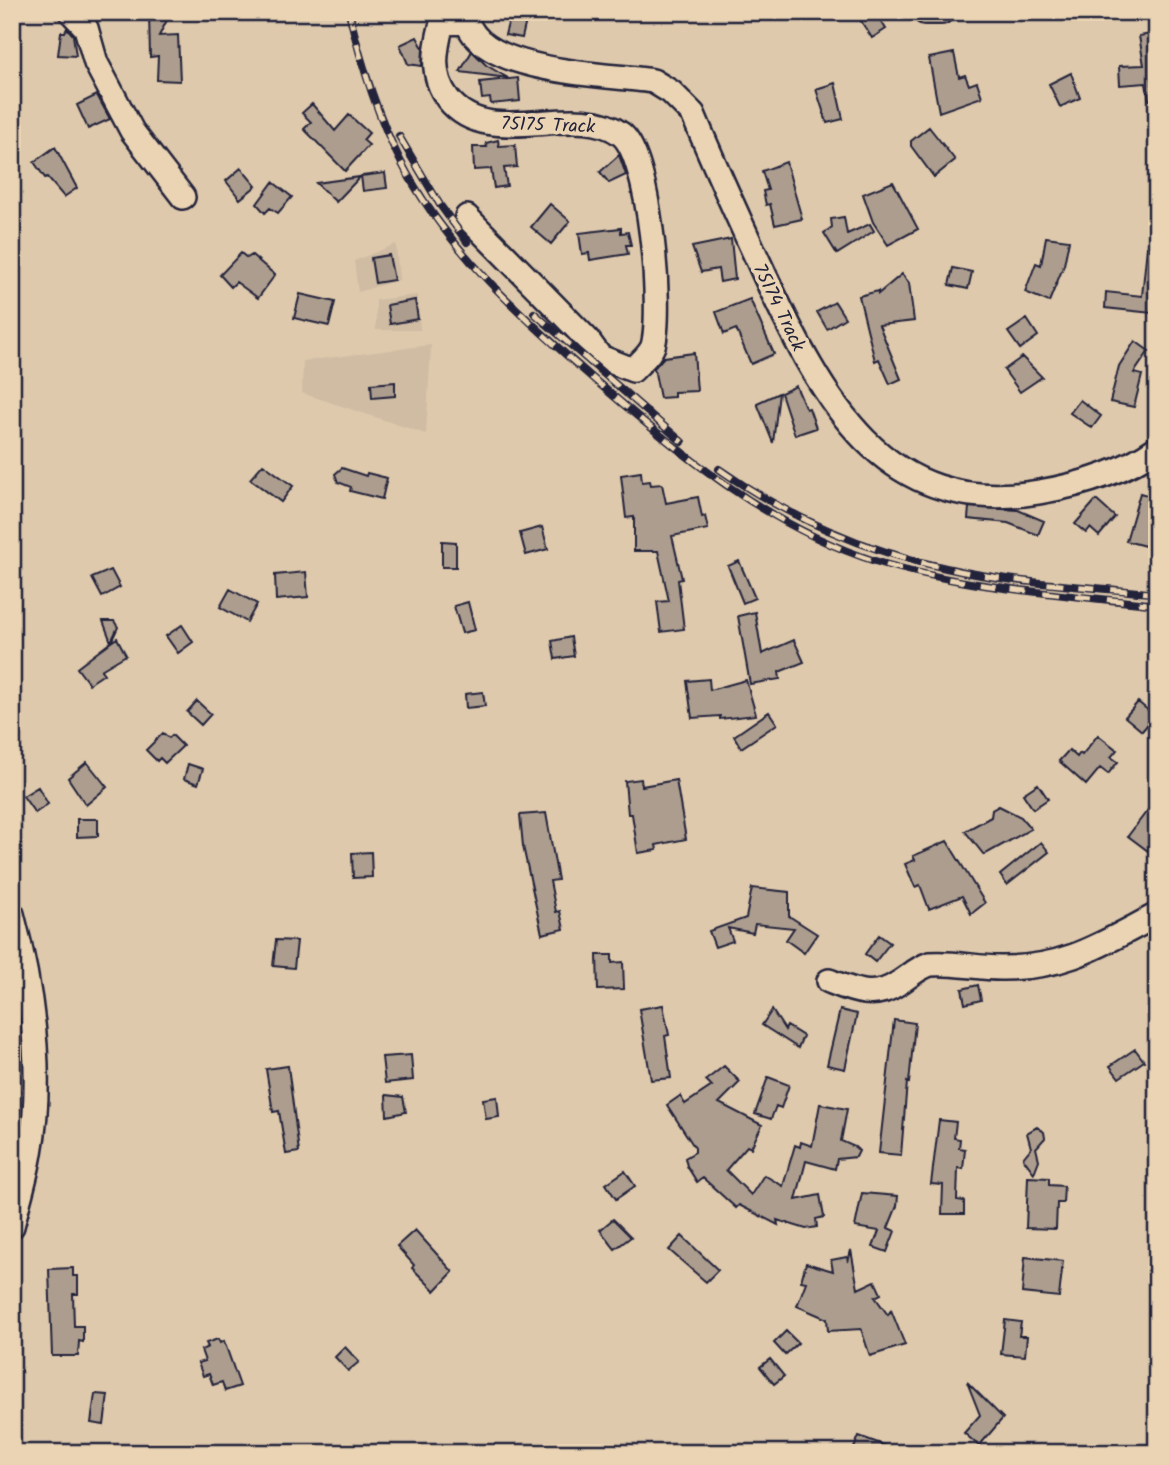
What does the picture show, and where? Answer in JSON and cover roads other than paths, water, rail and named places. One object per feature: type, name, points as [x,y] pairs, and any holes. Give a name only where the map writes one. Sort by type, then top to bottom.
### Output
[{"type":"street","points":[[71,12],[86,28],[96,62],[132,131],[183,197]]},
{"type":"street","points":[[925,12],[941,12]]},
{"type":"street","name":"75175 Track","points":[[466,17],[438,18],[436,49],[438,78],[447,97],[464,113],[480,121],[517,124],[588,123],[608,127],[626,139],[634,152],[647,196],[657,301],[653,348],[633,370],[600,357],[587,339],[467,216]]},
{"type":"street","name":"75174 Track","points":[[466,17],[480,41],[493,51],[518,62],[653,81],[671,92],[693,114],[794,338],[821,387],[847,423],[886,460],[925,482],[963,493],[1017,496],[1065,488],[1109,474],[1157,447]]},
{"type":"street","points":[[12,914],[26,968],[35,1105],[30,1152],[12,1226]]},
{"type":"street","points":[[829,981],[873,994],[894,986],[920,967],[930,964],[1002,968],[1051,964],[1074,958],[1157,915]]},
{"type":"railway","points":[[349,12],[376,106],[400,160],[418,192],[462,252],[513,306],[568,357],[660,435],[726,485],[797,528],[875,561],[979,584],[1157,605]]},
{"type":"railway","points":[[399,136],[440,205],[467,242]]},
{"type":"railway","points":[[534,313],[682,442]]},
{"type":"railway","points":[[719,469],[771,502],[827,530],[916,561],[998,578],[1157,594]]}]
